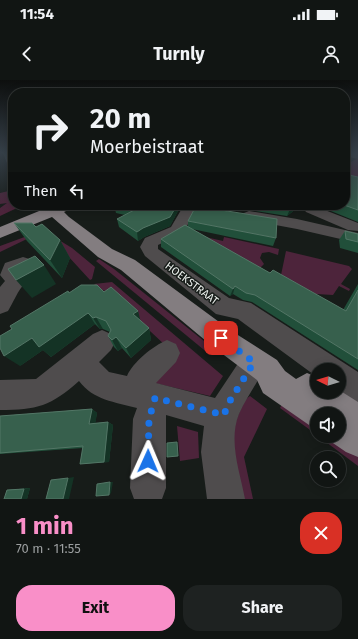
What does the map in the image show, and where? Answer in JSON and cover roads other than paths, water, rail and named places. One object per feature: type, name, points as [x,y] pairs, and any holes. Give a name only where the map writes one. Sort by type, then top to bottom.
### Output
[{"type":"main road","points":[[0,225],[45,210]]},
{"type":"main road","points":[[0,233],[49,210]]},
{"type":"main road","points":[[61,210],[113,258],[128,265],[261,366],[274,382],[310,407]]},
{"type":"main road","points":[[261,366],[279,370],[358,421]]},
{"type":"main road","points":[[346,432],[358,440]]},
{"type":"street","name":"HOEKSTRAAT","points":[[190,210],[176,230],[151,242],[149,247],[151,252],[224,306],[243,310],[321,363]]},
{"type":"street","points":[[296,224],[310,210]]},
{"type":"street","points":[[319,210],[358,228]]},
{"type":"street","points":[[238,215],[296,224],[358,238]]},
{"type":"street","points":[[0,305],[18,277]]},
{"type":"street","points":[[0,395],[32,394],[42,391],[81,361],[102,342]]},
{"type":"street","points":[[148,488],[149,419],[145,396],[140,380],[167,353]]},
{"type":"street","points":[[81,361],[101,384],[224,415]]},
{"type":"street","points":[[226,499],[219,446],[220,425],[228,404],[261,366]]},
{"type":"street","points":[[346,381],[358,389]]}]
